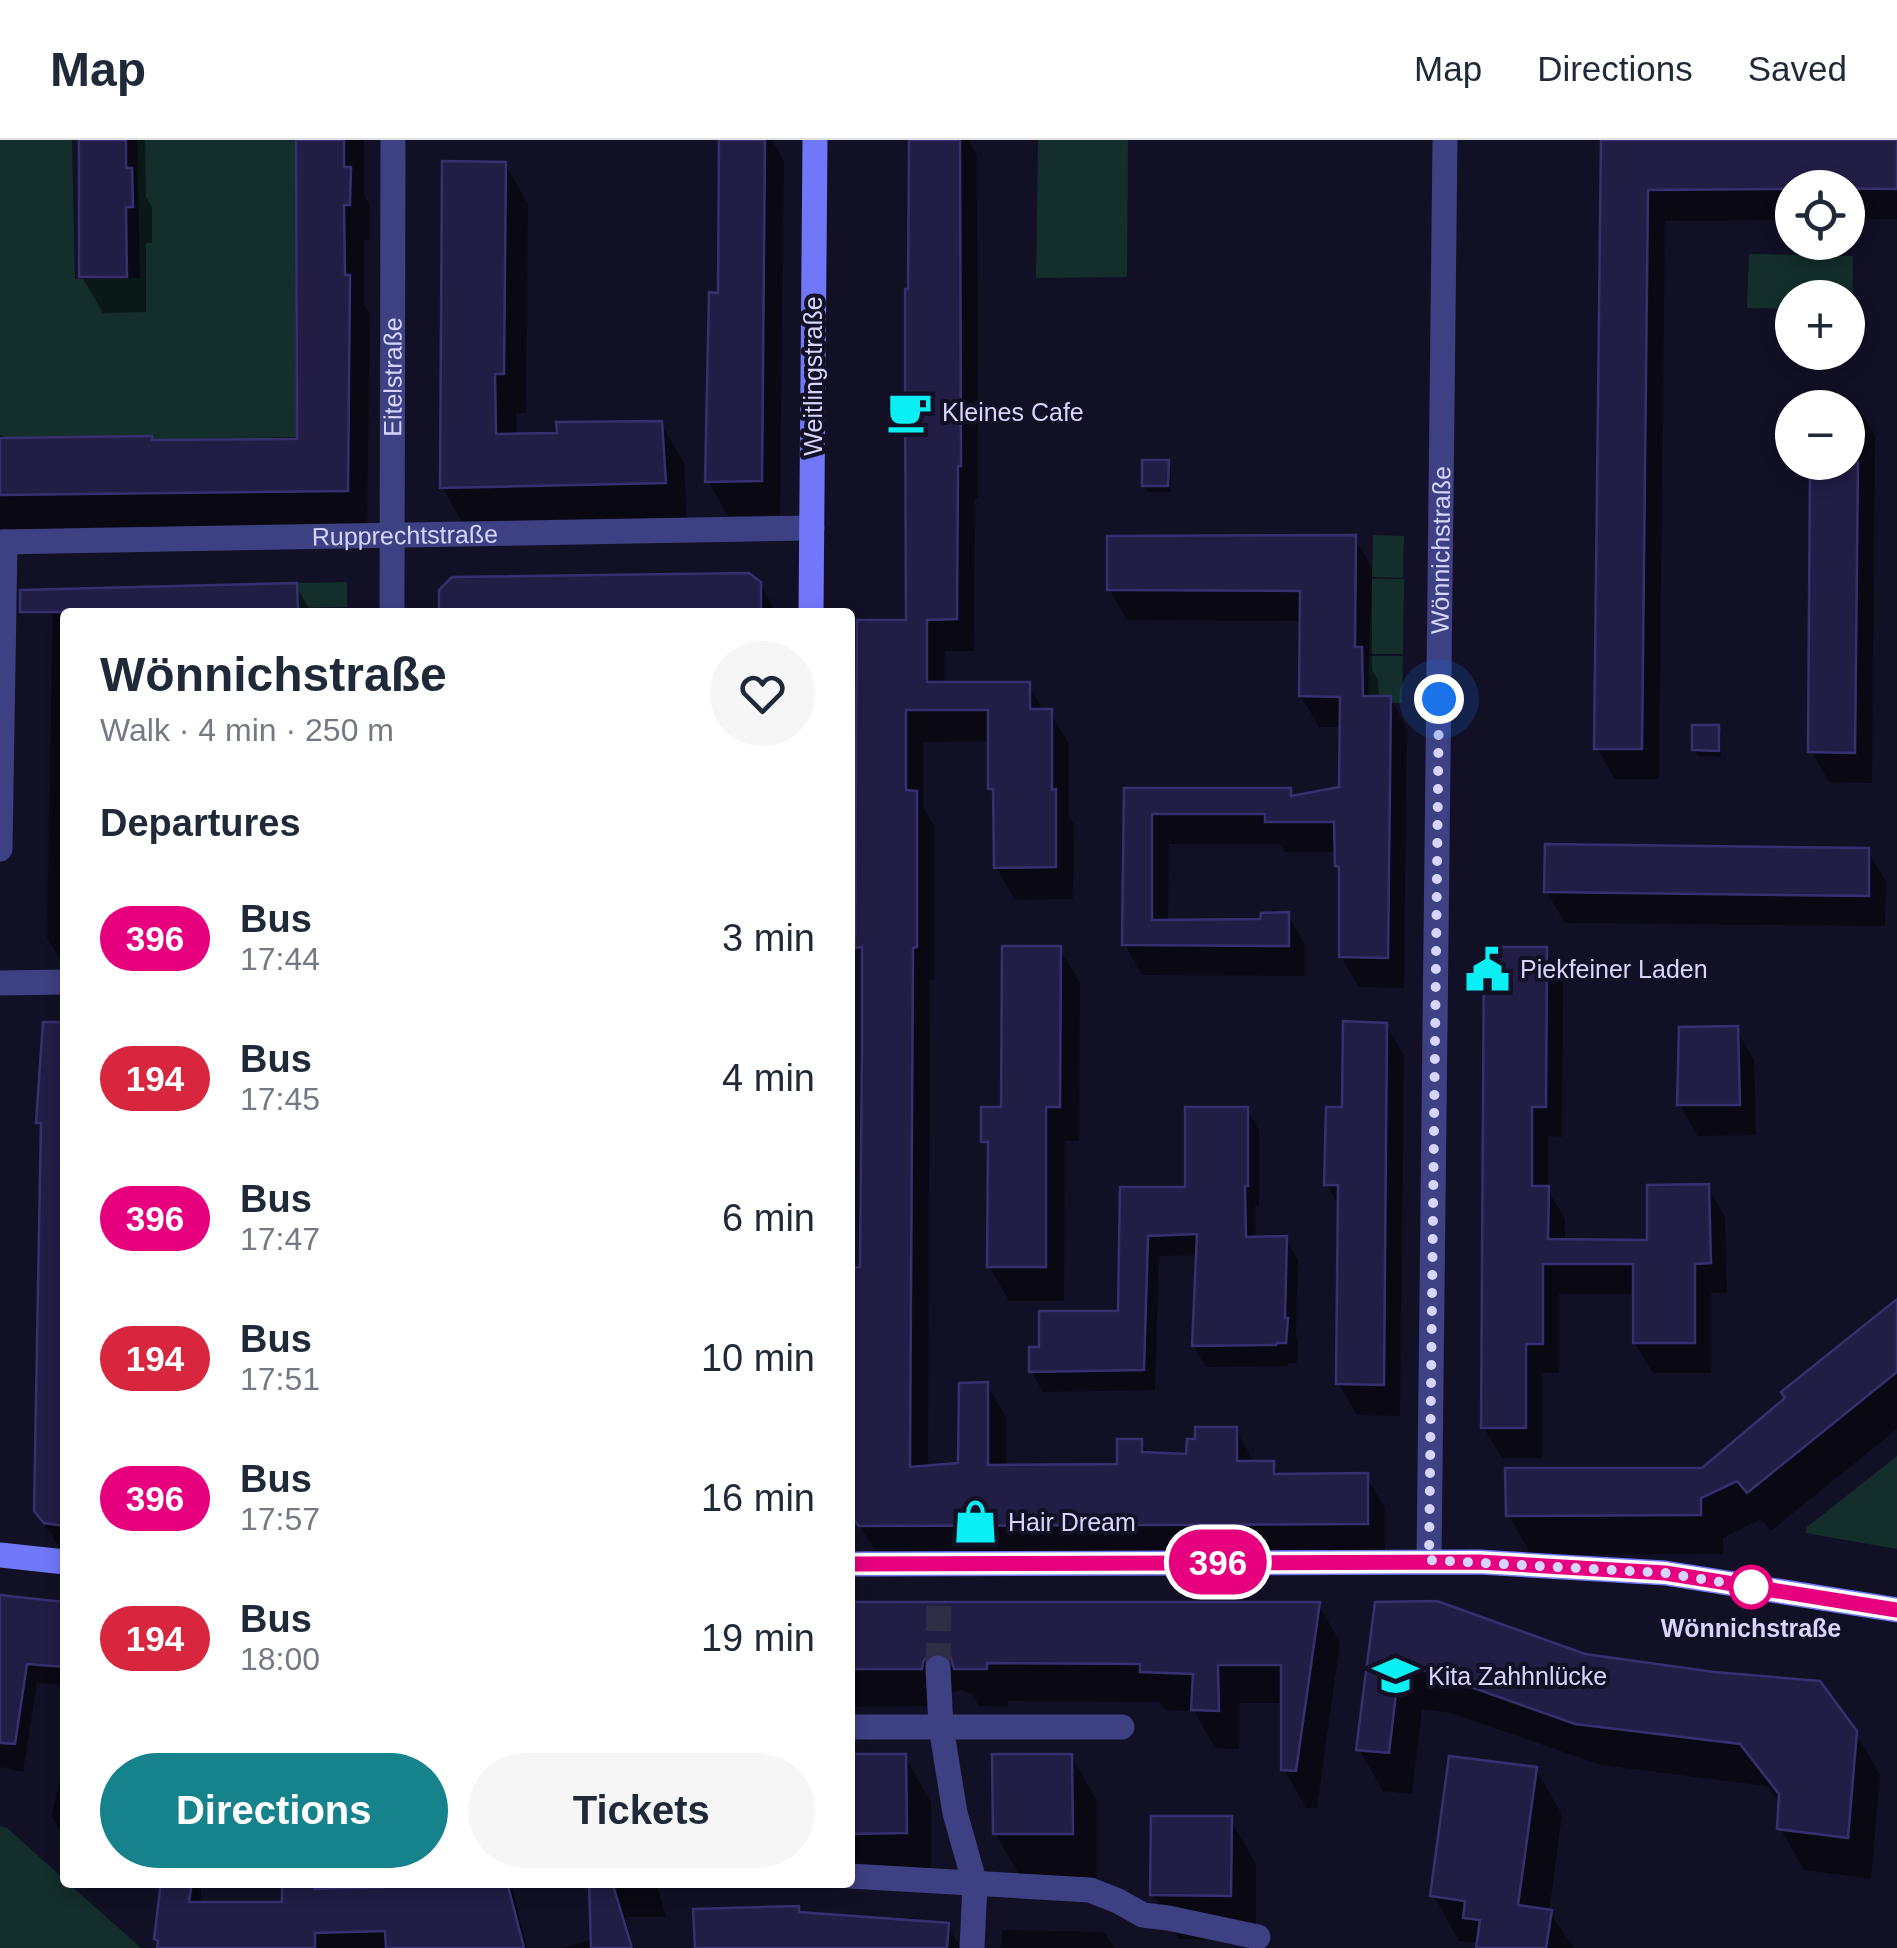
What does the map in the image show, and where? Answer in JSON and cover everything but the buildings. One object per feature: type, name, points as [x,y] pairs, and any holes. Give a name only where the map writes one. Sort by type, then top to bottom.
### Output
[{"type":"street","name":"Eitelstraße","points":[[392,608],[393,140]]},
{"type":"street","name":"Weitlingstraße","points":[[811,608],[814,140]]},
{"type":"street","name":"Wönnichstraße","points":[[1429,1560],[1445,140]]},
{"type":"street","name":"Rupprechtstraße","points":[[2,542],[812,528]]},
{"type":"street","points":[[0,850],[2,542]]},
{"type":"street","points":[[0,983],[60,982]]},
{"type":"street","points":[[0,1555],[60,1561]]},
{"type":"street","points":[[855,1564],[1429,1560],[1665,1573],[1897,1610]]},
{"type":"street","points":[[938,1668],[941,1728],[955,1813],[975,1884],[972,1948]]},
{"type":"street","points":[[855,1728],[1122,1727]]},
{"type":"street","points":[[855,1876],[1090,1890],[1143,1916],[1258,1938]]},
{"type":"green space","points":[[0,140],[72,140],[75,279],[140,278],[137,140],[295,140],[296,437],[153,440],[152,436],[103,436],[3,445]]},
{"type":"green space","points":[[1038,140],[1128,140],[1127,277],[1036,278]]},
{"type":"green space","points":[[1749,254],[1775,254],[1775,260],[1853,260],[1853,280],[1775,280],[1775,309],[1747,308]]},
{"type":"green space","points":[[1373,535],[1404,536],[1403,578],[1372,577]]},
{"type":"green space","points":[[1372,579],[1404,579],[1403,654],[1369,654]]},
{"type":"green space","points":[[347,582],[347,607],[298,608],[297,583]]},
{"type":"green space","points":[[1369,656],[1403,656],[1402,703],[1368,702]]},
{"type":"green space","points":[[1897,1456],[1897,1549],[1805,1533],[1807,1527]]},
{"type":"green space","points":[[0,1826],[60,1876],[60,1888],[74,1888],[141,1948],[0,1948]]},
{"type":"tunnel","points":[[938,1668],[939,1602]]},
{"type":"bus line","name":"396","points":[[855,1564],[1479,1562],[1665,1573],[1897,1610]]},
{"type":"place","name":"Kleines Cafe","points":[[909,412]]},
{"type":"place","name":"Piekfeiner Laden","points":[[1487,969]]},
{"type":"place","name":"Hair Dream","points":[[975,1522]]},
{"type":"place","name":"Wönnichstraße","points":[[1751,1587]]},
{"type":"place","name":"Kita Zahhnlücke","points":[[1395,1676]]},
{"type":"route","points":[[1439,699],[1429,1560],[1665,1573],[1751,1587]]}]
